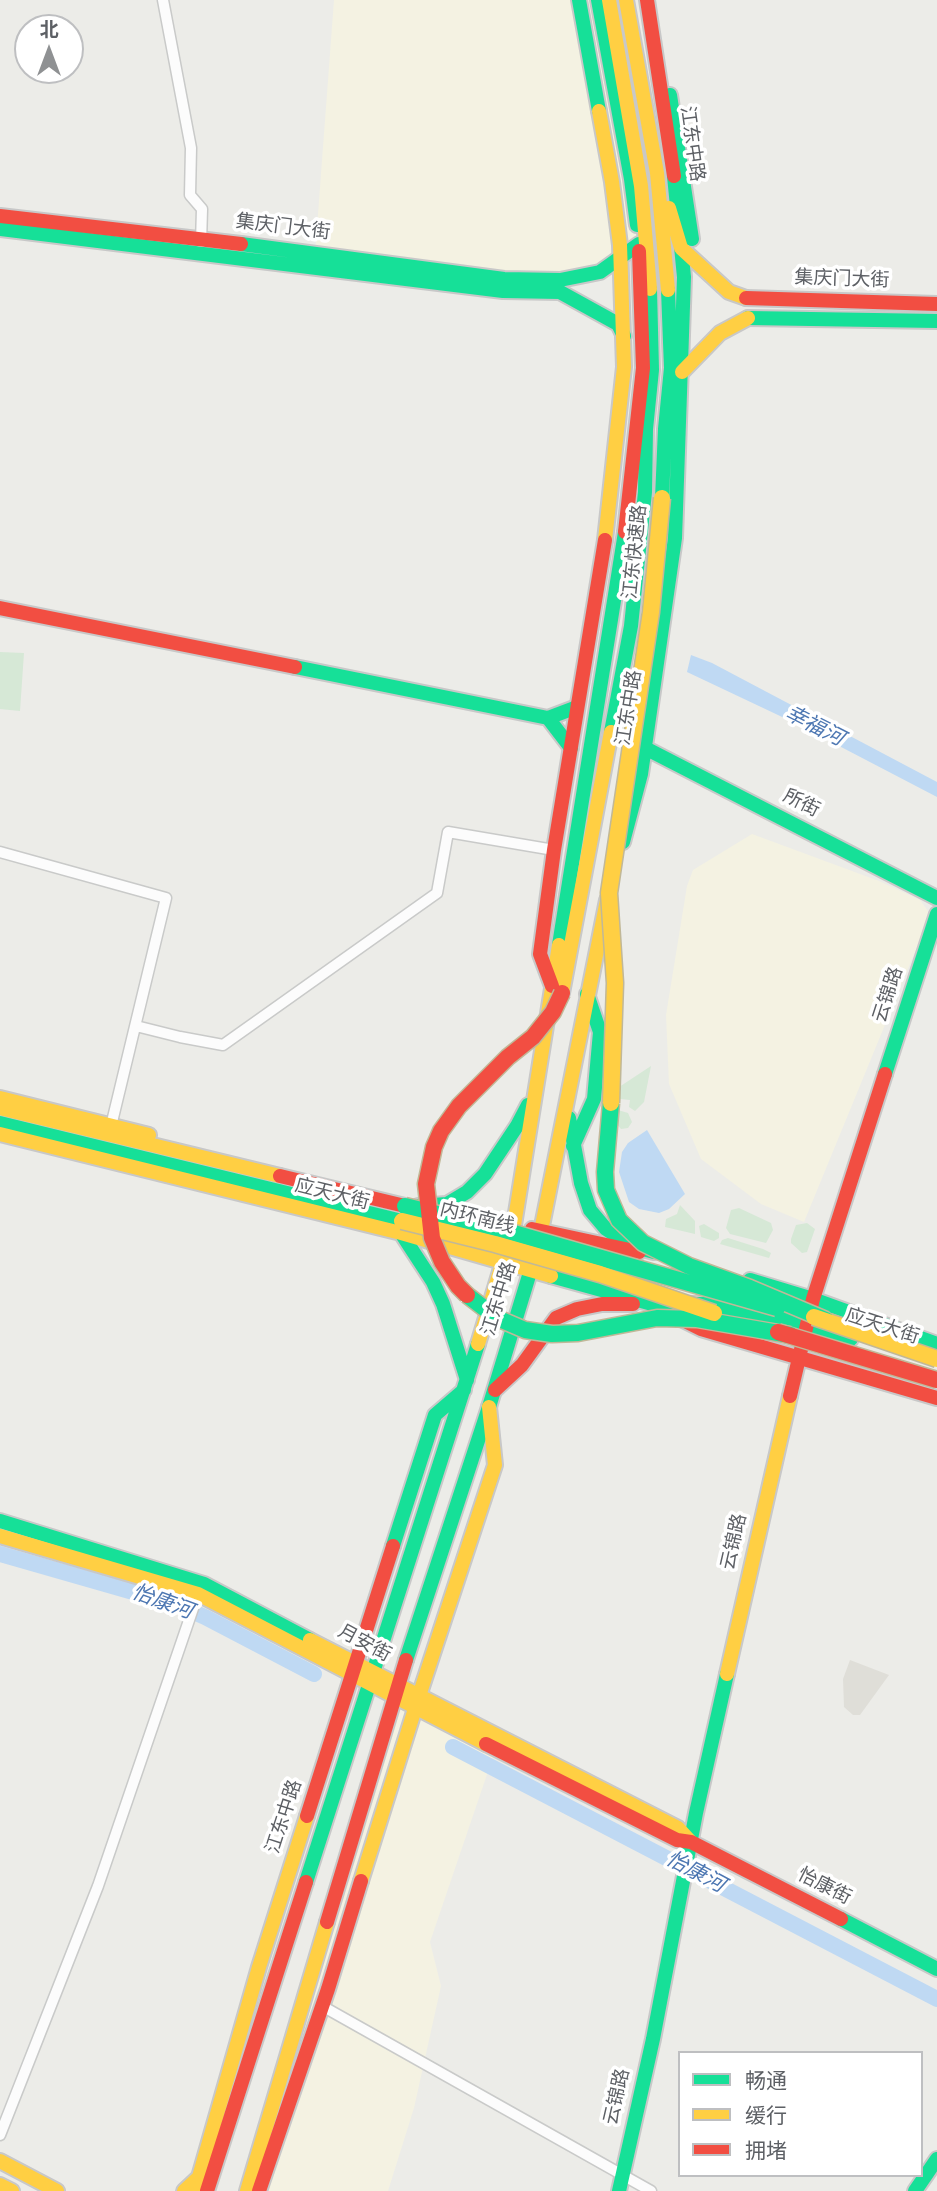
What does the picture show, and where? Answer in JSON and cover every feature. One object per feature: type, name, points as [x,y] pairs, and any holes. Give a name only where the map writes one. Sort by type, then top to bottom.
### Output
[{"type":"main road","name":"江东中路","points":[[557,990],[540,954],[554,850],[607,526],[624,367],[621,257],[612,182],[579,0]]},
{"type":"main road","name":"江东中路","points":[[202,2186],[372,1678],[505,1261],[557,990],[626,528],[643,368],[639,244],[631,179],[598,0]]},
{"type":"main road","name":"江东快速路","points":[[557,990],[631,626],[645,492],[646,429],[652,370],[650,282],[639,174],[609,0]]},
{"type":"main road","name":"江东快速路","points":[[626,0],[657,173],[667,276],[671,368],[651,612],[609,893],[615,983],[606,1190],[619,1220],[643,1243],[689,1266],[826,1320]]},
{"type":"main road","name":"江东中路","points":[[247,2191],[396,1692],[540,1240],[604,914],[641,774],[675,538],[687,244],[650,0]]},
{"type":"main road","points":[[657,173],[687,244]]},
{"type":"main road","points":[[639,174],[639,244]]},
{"type":"main road","name":"集庆门大街","points":[[0,216],[201,246]]},
{"type":"main road","name":"集庆门大街","points":[[0,229],[201,246],[560,286],[600,272],[639,244]]},
{"type":"main road","name":"集庆门大街","points":[[687,244],[729,292],[746,298],[937,304]]},
{"type":"main road","points":[[560,286],[618,324],[643,368]]},
{"type":"main road","name":"集庆门大街","points":[[682,372],[720,333],[748,318],[937,321]]},
{"type":"main road","points":[[0,608],[548,718],[577,707]]},
{"type":"main road","points":[[548,718],[571,748]]},
{"type":"main road","name":"所街","points":[[645,748],[937,898]]},
{"type":"main road","name":"云锦路","points":[[620,2183],[691,1842],[798,1359],[800,1331],[813,1299],[937,914]]},
{"type":"main road","points":[[557,990],[553,1012],[533,1037],[499,1065],[459,1106],[441,1131],[434,1147],[426,1184],[432,1238],[442,1262],[458,1286],[497,1318],[525,1330],[552,1334],[578,1333],[657,1318],[697,1318],[800,1331],[937,1358]]},
{"type":"main road","points":[[573,1146],[594,1099],[600,1032],[587,993]]},
{"type":"main road","points":[[414,1206],[447,1204],[467,1192],[485,1174],[517,1126],[536,1090]]},
{"type":"main road","name":"应天大街","points":[[0,1098],[414,1206],[493,1231],[512,1232],[540,1240],[800,1331],[937,1367]]},
{"type":"main road","points":[[567,1104],[581,1183],[590,1210],[606,1229],[632,1246],[687,1262]]},
{"type":"main road","name":"内环南线","points":[[0,1108],[503,1230],[744,1301],[826,1320],[937,1358]]},
{"type":"main road","name":"内环南线","points":[[0,1123],[495,1244],[600,1275],[702,1310],[800,1331],[937,1380]]},
{"type":"main road","name":"应天大街","points":[[0,1134],[505,1261],[652,1304],[701,1329],[937,1398]]},
{"type":"main road","points":[[401,1233],[421,1261],[443,1304],[465,1385]]},
{"type":"main road","name":"应天大街","points":[[540,1240],[687,1262],[813,1299],[937,1344]]},
{"type":"main road","points":[[491,1399],[522,1365],[556,1318],[577,1309],[602,1304],[652,1304]]},
{"type":"main road","name":"应天大街","points":[[652,1304],[710,1304],[937,1373]]},
{"type":"main road","name":"江东中路","points":[[202,2186],[259,1967],[435,1415],[465,1385]]},
{"type":"main road","name":"江东中路","points":[[259,2191],[322,2006],[417,1702],[495,1465],[491,1399]]},
{"type":"main road","name":"月安街","points":[[0,1521],[204,1584],[417,1702]]},
{"type":"main road","points":[[0,1536],[198,1595],[355,1669]]},
{"type":"main road","name":"怡康街","points":[[417,1702],[677,1840],[691,1842],[937,1969]]},
{"type":"main road","points":[[915,2191],[937,2159]]},
{"type":"main road","points":[[0,2161],[57,2191]]},
{"type":"main road","points":[[0,2185],[12,2191]]},
{"type":"main road","points":[[184,2191],[202,2186]]},
{"type":"street","points":[[163,0],[191,148],[190,195],[202,209],[201,246]]},
{"type":"street","points":[[136,1026],[223,1045],[437,893],[448,832],[554,850]]},
{"type":"street","points":[[0,852],[166,898],[111,1126]]},
{"type":"street","points":[[0,2135],[98,1886],[198,1595]]},
{"type":"street","points":[[322,2006],[620,2183],[651,2191]]},
{"type":"shaded area","points":[[334,0],[598,0],[639,244],[600,272],[560,280],[315,254]]},
{"type":"shaded area","points":[[752,834],[879,881],[920,900],[928,911],[928,920],[804,1222],[761,1204],[701,1159],[669,1084],[666,1015],[687,886],[693,870]]},
{"type":"shaded area","points":[[850,1660],[889,1675],[860,1715],[853,1715],[844,1707],[843,1679]]},
{"type":"shaded area","points":[[394,1697],[496,1748],[430,1942],[441,1986],[414,2108],[388,2191],[247,2191]]},
{"type":"green space","points":[[0,652],[24,653],[20,711],[0,709]]},
{"type":"green space","points":[[651,1066],[644,1102],[635,1111],[629,1107],[630,1100],[611,1098],[610,1093]]},
{"type":"green space","points":[[618,1110],[628,1113],[632,1122],[628,1128],[621,1129],[616,1123]]},
{"type":"green space","points":[[680,1205],[695,1221],[695,1234],[665,1227],[666,1219],[677,1214]]},
{"type":"green space","points":[[739,1208],[771,1223],[773,1230],[766,1243],[730,1234],[726,1228],[731,1210]]},
{"type":"green space","points":[[807,1223],[815,1229],[807,1252],[802,1253],[791,1243],[791,1239],[796,1225]]},
{"type":"green space","points":[[704,1224],[719,1233],[719,1238],[714,1241],[701,1237],[699,1226]]},
{"type":"green space","points":[[728,1238],[763,1249],[771,1253],[769,1258],[720,1244]]},
{"type":"water","name":"幸福河","points":[[691,655],[712,663],[937,782],[937,797],[797,724],[687,672]]},
{"type":"water","points":[[647,1130],[685,1194],[669,1209],[659,1213],[639,1209],[629,1202],[619,1172],[622,1152],[628,1143]]},
{"type":"waterway","name":"怡康河","points":[[0,1554],[175,1604],[314,1674]]},
{"type":"waterway","name":"怡康河","points":[[453,1747],[937,1999]]},
{"type":"traffic: fast","points":[[579,0],[599,111]]},
{"type":"traffic: fast","points":[[598,0],[637,225]]},
{"type":"traffic: fast","points":[[670,95],[692,239]]},
{"type":"traffic: fast","points":[[623,842],[641,774],[675,538],[684,277],[674,176]]},
{"type":"traffic: fast","points":[[0,229],[503,291],[560,292],[618,324],[624,336]]},
{"type":"traffic: fast","points":[[241,244],[504,279],[560,280],[600,272],[639,244]]},
{"type":"traffic: fast","points":[[611,732],[631,626],[645,492],[646,429],[652,370],[650,289]]},
{"type":"traffic: fast","points":[[662,498],[671,368],[668,290]]},
{"type":"traffic: fast","points":[[748,318],[937,321]]},
{"type":"traffic: fast","points":[[559,945],[625,532]]},
{"type":"traffic: fast","points":[[295,667],[548,718],[577,707]]},
{"type":"traffic: fast","points":[[548,718],[571,748]]},
{"type":"traffic: fast","points":[[645,748],[937,898]]},
{"type":"traffic: fast","points":[[885,1074],[937,914]]},
{"type":"traffic: fast","points":[[573,1146],[594,1099],[600,1032],[587,994]]},
{"type":"traffic: fast","points":[[611,1103],[606,1190],[619,1220],[643,1243],[689,1266],[826,1320]]},
{"type":"traffic: fast","points":[[418,1206],[447,1204],[467,1192],[485,1174],[528,1105]]},
{"type":"traffic: fast","points":[[569,1118],[581,1183],[590,1210],[606,1229],[632,1246],[654,1252]]},
{"type":"traffic: fast","points":[[0,1123],[402,1221]]},
{"type":"traffic: fast","points":[[405,1206],[503,1230],[777,1308]]},
{"type":"traffic: fast","points":[[401,1233],[433,1282],[443,1304],[467,1380]]},
{"type":"traffic: fast","points":[[406,1660],[489,1407],[538,1246]]},
{"type":"traffic: fast","points":[[551,1276],[652,1304],[710,1304],[768,1321]]},
{"type":"traffic: fast","points":[[750,1280],[813,1299],[937,1344]]},
{"type":"traffic: fast","points":[[467,1295],[497,1318],[525,1330],[552,1334],[578,1333],[657,1318],[697,1319],[790,1335]]},
{"type":"traffic: fast","points":[[759,1311],[851,1339]]},
{"type":"traffic: fast","points":[[306,1882],[478,1344]]},
{"type":"traffic: fast","points":[[393,1546],[435,1415],[464,1390]]},
{"type":"traffic: fast","points":[[0,1521],[204,1584],[310,1640]]},
{"type":"traffic: fast","points":[[619,2191],[653,2039],[696,1813],[727,1674]]},
{"type":"traffic: fast","points":[[841,1919],[937,1969]]},
{"type":"traffic: fast","points":[[915,2191],[937,2159]]},
{"type":"traffic: slow","points":[[609,0],[641,186],[650,289]]},
{"type":"traffic: slow","points":[[626,0],[657,173],[668,290]]},
{"type":"traffic: slow","points":[[599,111],[620,245],[624,367],[605,540]]},
{"type":"traffic: slow","points":[[669,208],[681,248]]},
{"type":"traffic: slow","points":[[681,248],[729,292],[746,298]]},
{"type":"traffic: slow","points":[[682,372],[720,333],[748,318]]},
{"type":"traffic: slow","points":[[611,1103],[615,983],[609,893],[651,612],[662,498]]},
{"type":"traffic: slow","points":[[562,993],[611,732]]},
{"type":"traffic: slow","points":[[538,1246],[607,900]]},
{"type":"traffic: slow","points":[[478,1344],[514,1225],[559,945]]},
{"type":"traffic: slow","points":[[0,1098],[149,1135]]},
{"type":"traffic: slow","points":[[0,1108],[280,1176]]},
{"type":"traffic: slow","points":[[0,1134],[401,1233],[551,1276]]},
{"type":"traffic: slow","points":[[402,1221],[600,1274],[714,1313]]},
{"type":"traffic: slow","points":[[814,1317],[937,1359]]},
{"type":"traffic: slow","points":[[727,1674],[790,1396]]},
{"type":"traffic: slow","points":[[361,1881],[495,1465],[489,1407]]},
{"type":"traffic: slow","points":[[0,1536],[198,1594],[486,1744]]},
{"type":"traffic: slow","points":[[310,1640],[678,1828],[691,1842]]},
{"type":"traffic: slow","points":[[201,2191],[199,2177],[259,1967],[307,1816]]},
{"type":"traffic: slow","points":[[247,2191],[327,1922]]},
{"type":"traffic: slow","points":[[0,2161],[57,2191]]},
{"type":"traffic: slow","points":[[184,2191],[199,2177]]},
{"type":"traffic: slow","points":[[0,2185],[12,2191]]},
{"type":"traffic: jam","points":[[647,0],[674,176]]},
{"type":"traffic: jam","points":[[0,216],[241,244]]},
{"type":"traffic: jam","points":[[625,532],[643,368],[639,251]]},
{"type":"traffic: jam","points":[[746,298],[937,304]]},
{"type":"traffic: jam","points":[[552,986],[540,954],[554,850],[605,540]]},
{"type":"traffic: jam","points":[[0,608],[295,667]]},
{"type":"traffic: jam","points":[[467,1295],[442,1262],[432,1238],[426,1184],[434,1147],[441,1131],[459,1106],[508,1057],[533,1037],[553,1012],[562,993]]},
{"type":"traffic: jam","points":[[790,1396],[813,1299],[885,1074]]},
{"type":"traffic: jam","points":[[280,1176],[405,1206]]},
{"type":"traffic: jam","points":[[532,1229],[639,1252]]},
{"type":"traffic: jam","points":[[495,1390],[522,1365],[556,1318],[577,1309],[602,1304],[633,1304]]},
{"type":"traffic: jam","points":[[681,1319],[701,1329],[937,1398]]},
{"type":"traffic: jam","points":[[778,1332],[937,1380]]},
{"type":"traffic: jam","points":[[307,1816],[393,1546]]},
{"type":"traffic: jam","points":[[327,1922],[406,1660]]},
{"type":"traffic: jam","points":[[486,1744],[677,1840],[691,1842],[841,1919]]},
{"type":"traffic: jam","points":[[259,2191],[328,1989],[361,1881]]},
{"type":"traffic: jam","points":[[207,2191],[306,1882]]}]
